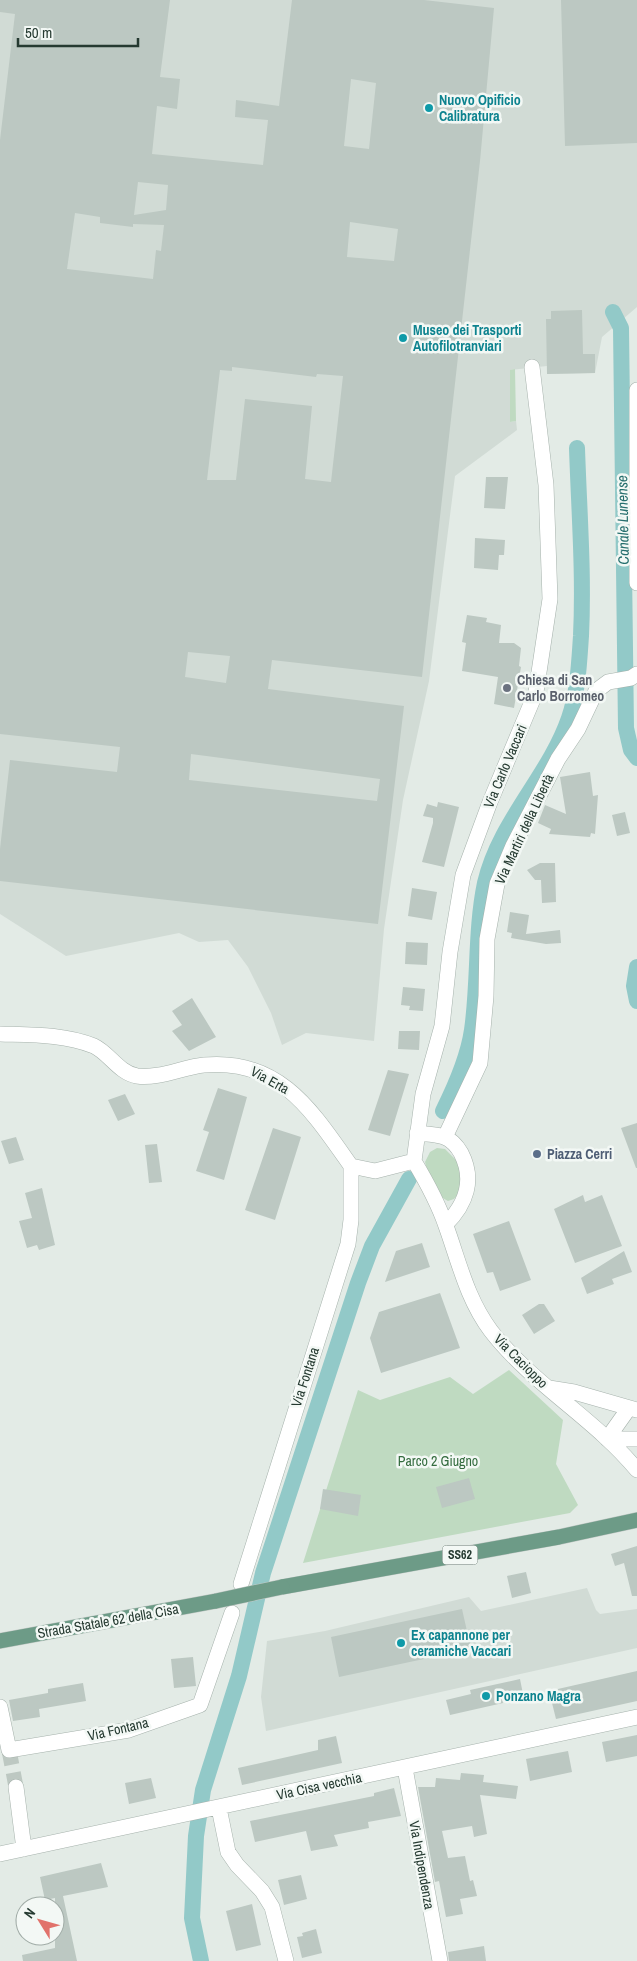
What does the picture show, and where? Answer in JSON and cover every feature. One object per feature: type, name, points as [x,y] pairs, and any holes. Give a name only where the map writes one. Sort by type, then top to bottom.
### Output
[{"type":"main road","name":"Strada Statale 62 della Cisa","points":[[0,1641],[558,1537],[637,1520]]},
{"type":"street","name":"Via Carlo Vaccari","points":[[414,1161],[423,1094],[442,1026],[450,952],[462,875],[488,806],[536,692],[550,599],[546,485],[532,367]]},
{"type":"street","points":[[637,390],[637,583]]},
{"type":"street","name":"Via Martiri della Libertà","points":[[445,1137],[480,1063],[486,996],[487,939],[497,884],[513,846],[558,759],[578,729],[592,698],[600,687],[611,681],[634,676]]},
{"type":"street","name":"Via Erta","points":[[0,1034],[58,1037],[95,1046],[124,1070],[137,1076],[203,1065],[234,1064],[256,1070],[298,1097],[311,1111],[351,1166]]},
{"type":"street","points":[[351,1166],[375,1171],[414,1161],[446,1224],[459,1211],[468,1186],[469,1176],[456,1145],[445,1137],[417,1133]]},
{"type":"street","name":"Via Fontana","points":[[240,1584],[348,1244],[351,1220],[351,1166]]},
{"type":"street","name":"Via Cacioppo","points":[[446,1224],[462,1272],[480,1315],[502,1345],[607,1439],[637,1470]]},
{"type":"street","points":[[548,1387],[574,1392],[633,1409],[607,1439]]},
{"type":"street","points":[[607,1439],[637,1439]]},
{"type":"street","name":"Via Fontana","points":[[0,1707],[9,1750],[129,1730],[200,1705],[232,1613]]},
{"type":"street","name":"Via Cisa vecchia","points":[[0,1854],[637,1717]]},
{"type":"street","name":"Via Indipendenza","points":[[405,1768],[440,1961]]},
{"type":"street","points":[[16,1787],[24,1849]]},
{"type":"street","points":[[213,1809],[228,1852],[237,1865],[262,1891],[272,1907],[286,1961]]},
{"type":"shaded area","points":[[0,0],[637,0],[637,307],[602,337],[595,373],[547,374],[547,366],[510,370],[510,422],[516,421],[517,430],[455,476],[429,681],[403,800],[384,929],[374,1041],[306,1033],[282,1045],[271,1013],[248,967],[228,940],[199,942],[179,933],[66,956],[0,914]]},
{"type":"shaded area","points":[[587,1588],[596,1610],[600,1614],[637,1609],[637,1648],[266,1731],[261,1697],[267,1641],[325,1631],[469,1597],[481,1611]]},
{"type":"green space","points":[[515,369],[516,421],[510,422],[510,370]]},
{"type":"green space","points":[[437,1148],[445,1149],[461,1165],[460,1192],[454,1199],[448,1201],[435,1189],[425,1162],[430,1152]]},
{"type":"green space","name":"Parco 2 Giugno","points":[[509,1370],[563,1420],[556,1464],[578,1505],[570,1513],[303,1563],[358,1390],[380,1400],[450,1377],[473,1394]]},
{"type":"building","points":[[0,0],[170,0],[160,77],[180,79],[177,109],[157,106],[152,154],[263,165],[268,120],[235,117],[236,100],[279,106],[292,0],[424,0],[494,8],[480,161],[422,677],[272,660],[268,689],[404,706],[378,924],[0,881],[0,849],[10,760],[117,772],[120,747],[0,734],[0,140],[15,14],[0,12]],"holes":[[[351,79],[376,83],[369,149],[344,146]],[[138,182],[168,185],[166,210],[134,215]],[[75,213],[100,217],[100,223],[133,227],[133,224],[164,225],[161,251],[156,250],[153,279],[67,269]],[[350,222],[398,229],[394,261],[347,257]],[[232,367],[316,377],[317,374],[343,376],[331,482],[305,479],[312,406],[245,399],[236,480],[207,480],[220,370],[232,371]],[[188,652],[230,656],[226,683],[185,677]],[[191,754],[380,779],[377,801],[189,780]]]},
{"type":"building","points":[[561,0],[637,0],[637,143],[565,146]]},
{"type":"building","points":[[582,310],[583,354],[595,354],[595,373],[547,374],[546,319],[551,319],[551,311]]},
{"type":"building","points":[[486,477],[508,477],[505,509],[484,508]]},
{"type":"building","points":[[475,538],[505,540],[504,555],[499,555],[498,570],[474,568]]},
{"type":"building","points":[[467,615],[487,618],[486,622],[501,625],[499,643],[514,643],[521,648],[519,666],[521,667],[514,708],[494,704],[498,677],[462,671],[466,643],[462,642]]},
{"type":"building","points":[[590,772],[593,796],[598,795],[595,834],[591,833],[590,837],[549,834],[551,829],[538,823],[545,805],[566,814],[560,777]]},
{"type":"building","points":[[438,802],[459,807],[444,867],[422,862],[433,823],[433,818],[423,816],[427,804],[437,807]]},
{"type":"building","points":[[625,812],[630,833],[617,836],[612,815]]},
{"type":"building","points":[[540,863],[555,863],[556,902],[542,903],[541,880],[535,880],[527,870]]},
{"type":"building","points":[[412,888],[437,892],[432,920],[408,916]]},
{"type":"building","points":[[510,912],[529,915],[526,934],[560,930],[561,943],[546,944],[511,938],[512,933],[507,932]]},
{"type":"building","points":[[406,942],[428,943],[427,965],[405,964]]},
{"type":"building","points":[[403,987],[425,989],[423,1011],[409,1010],[410,1006],[401,1005]]},
{"type":"building","points":[[192,998],[216,1037],[189,1051],[172,1031],[182,1025],[172,1011]]},
{"type":"building","points":[[399,1031],[420,1031],[419,1050],[398,1049]]},
{"type":"building","points":[[388,1070],[409,1074],[390,1136],[368,1130]]},
{"type":"building","points":[[218,1088],[247,1097],[224,1180],[196,1171],[209,1132],[203,1130]]},
{"type":"building","points":[[125,1094],[135,1114],[118,1121],[108,1100]]},
{"type":"building","points":[[637,1123],[637,1168],[636,1168],[621,1128]]},
{"type":"building","points":[[273,1128],[301,1137],[275,1220],[245,1210]]},
{"type":"building","points":[[16,1137],[24,1160],[9,1164],[1,1141]]},
{"type":"building","points":[[157,1144],[162,1182],[149,1183],[145,1145]]},
{"type":"building","points":[[42,1188],[55,1245],[39,1250],[37,1245],[27,1248],[19,1221],[32,1218],[25,1193]]},
{"type":"building","points":[[583,1195],[585,1202],[602,1195],[622,1246],[575,1263],[554,1209]]},
{"type":"building","points":[[509,1221],[531,1280],[500,1291],[493,1272],[487,1273],[473,1234]]},
{"type":"building","points":[[422,1243],[430,1267],[385,1282],[396,1251]]},
{"type":"building","points":[[624,1251],[632,1272],[612,1279],[614,1284],[587,1294],[581,1278]]},
{"type":"building","points":[[440,1293],[460,1348],[381,1373],[370,1338],[379,1312]]},
{"type":"building","points":[[539,1304],[544,1304],[555,1321],[534,1334],[522,1315]]},
{"type":"building","points":[[469,1478],[475,1499],[442,1508],[436,1487]]},
{"type":"building","points":[[323,1489],[361,1495],[358,1516],[320,1509]]},
{"type":"building","points":[[637,1546],[637,1596],[632,1596],[624,1563],[615,1566],[611,1554]]},
{"type":"building","points":[[526,1572],[531,1593],[512,1598],[507,1576]]},
{"type":"building","name":"Ex capannone per ceramiche Vaccari","points":[[462,1609],[471,1649],[339,1677],[331,1637]]},
{"type":"building","points":[[193,1657],[196,1686],[174,1688],[171,1659]]},
{"type":"building","points":[[637,1671],[637,1701],[556,1719],[549,1691]]},
{"type":"building","points":[[520,1679],[523,1694],[502,1699],[503,1703],[450,1715],[446,1700],[471,1694],[470,1690]]},
{"type":"building","points":[[83,1683],[86,1701],[39,1709],[40,1717],[13,1721],[9,1700],[48,1693],[48,1689]]},
{"type":"building","points":[[637,1735],[637,1756],[606,1762],[602,1742]]},
{"type":"building","points":[[336,1736],[342,1763],[242,1785],[238,1768],[318,1750],[318,1740]]},
{"type":"building","points":[[568,1751],[572,1772],[530,1781],[526,1759]]},
{"type":"building","points":[[461,1773],[484,1775],[483,1782],[518,1786],[516,1799],[480,1795],[487,1834],[474,1837],[472,1826],[442,1831],[448,1858],[465,1856],[470,1881],[473,1880],[477,1896],[460,1899],[463,1914],[446,1917],[439,1881],[435,1882],[418,1787],[435,1787],[436,1778],[460,1780]]},
{"type":"building","points":[[151,1778],[156,1798],[129,1804],[125,1783]]},
{"type":"building","points":[[394,1788],[401,1816],[368,1822],[369,1828],[334,1835],[338,1846],[311,1851],[306,1831],[255,1842],[250,1821],[374,1796],[374,1793]]},
{"type":"building","points":[[101,1863],[108,1887],[63,1896],[44,1896],[40,1877]]},
{"type":"building","points":[[301,1875],[307,1899],[284,1905],[278,1880]]},
{"type":"building","points":[[252,1904],[261,1945],[236,1951],[226,1911]]},
{"type":"building","points":[[65,1905],[77,1961],[23,1961],[22,1955],[55,1948],[55,1946],[65,1946]]},
{"type":"building","points":[[316,1929],[322,1953],[302,1958],[297,1937],[303,1936],[302,1933]]},
{"type":"building","points":[[484,1946],[486,1961],[449,1961],[448,1952]]},
{"type":"waterway","name":"Canale Lunense","points":[[613,312],[621,328],[626,728],[631,750],[637,758]]},
{"type":"waterway","points":[[443,1111],[461,1071],[468,1051],[472,1030],[478,938],[485,883],[501,840],[560,739],[569,718],[574,698],[579,667],[582,612],[577,448]]},
{"type":"waterway","name":"Canale Lunense","points":[[637,967],[634,986],[637,1001]]},
{"type":"waterway","points":[[201,1961],[192,1918],[196,1836],[203,1790],[239,1676],[263,1573],[358,1283],[372,1246],[409,1179]]},
{"type":"tunnel","points":[[9,1750],[16,1787]]},
{"type":"place","name":"Nuovo Opificio Calibratura","points":[[429,108]]},
{"type":"place","name":"Museo dei Trasporti Autofilotranviari","points":[[403,338]]},
{"type":"place","name":"Chiesa di San Carlo Borromeo","points":[[507,688]]},
{"type":"place","name":"Piazza Cerri","points":[[537,1154]]},
{"type":"place","name":"Ex capannone per ceramiche Vaccari","points":[[401,1643]]},
{"type":"place","name":"Ponzano Magra","points":[[486,1696]]}]
